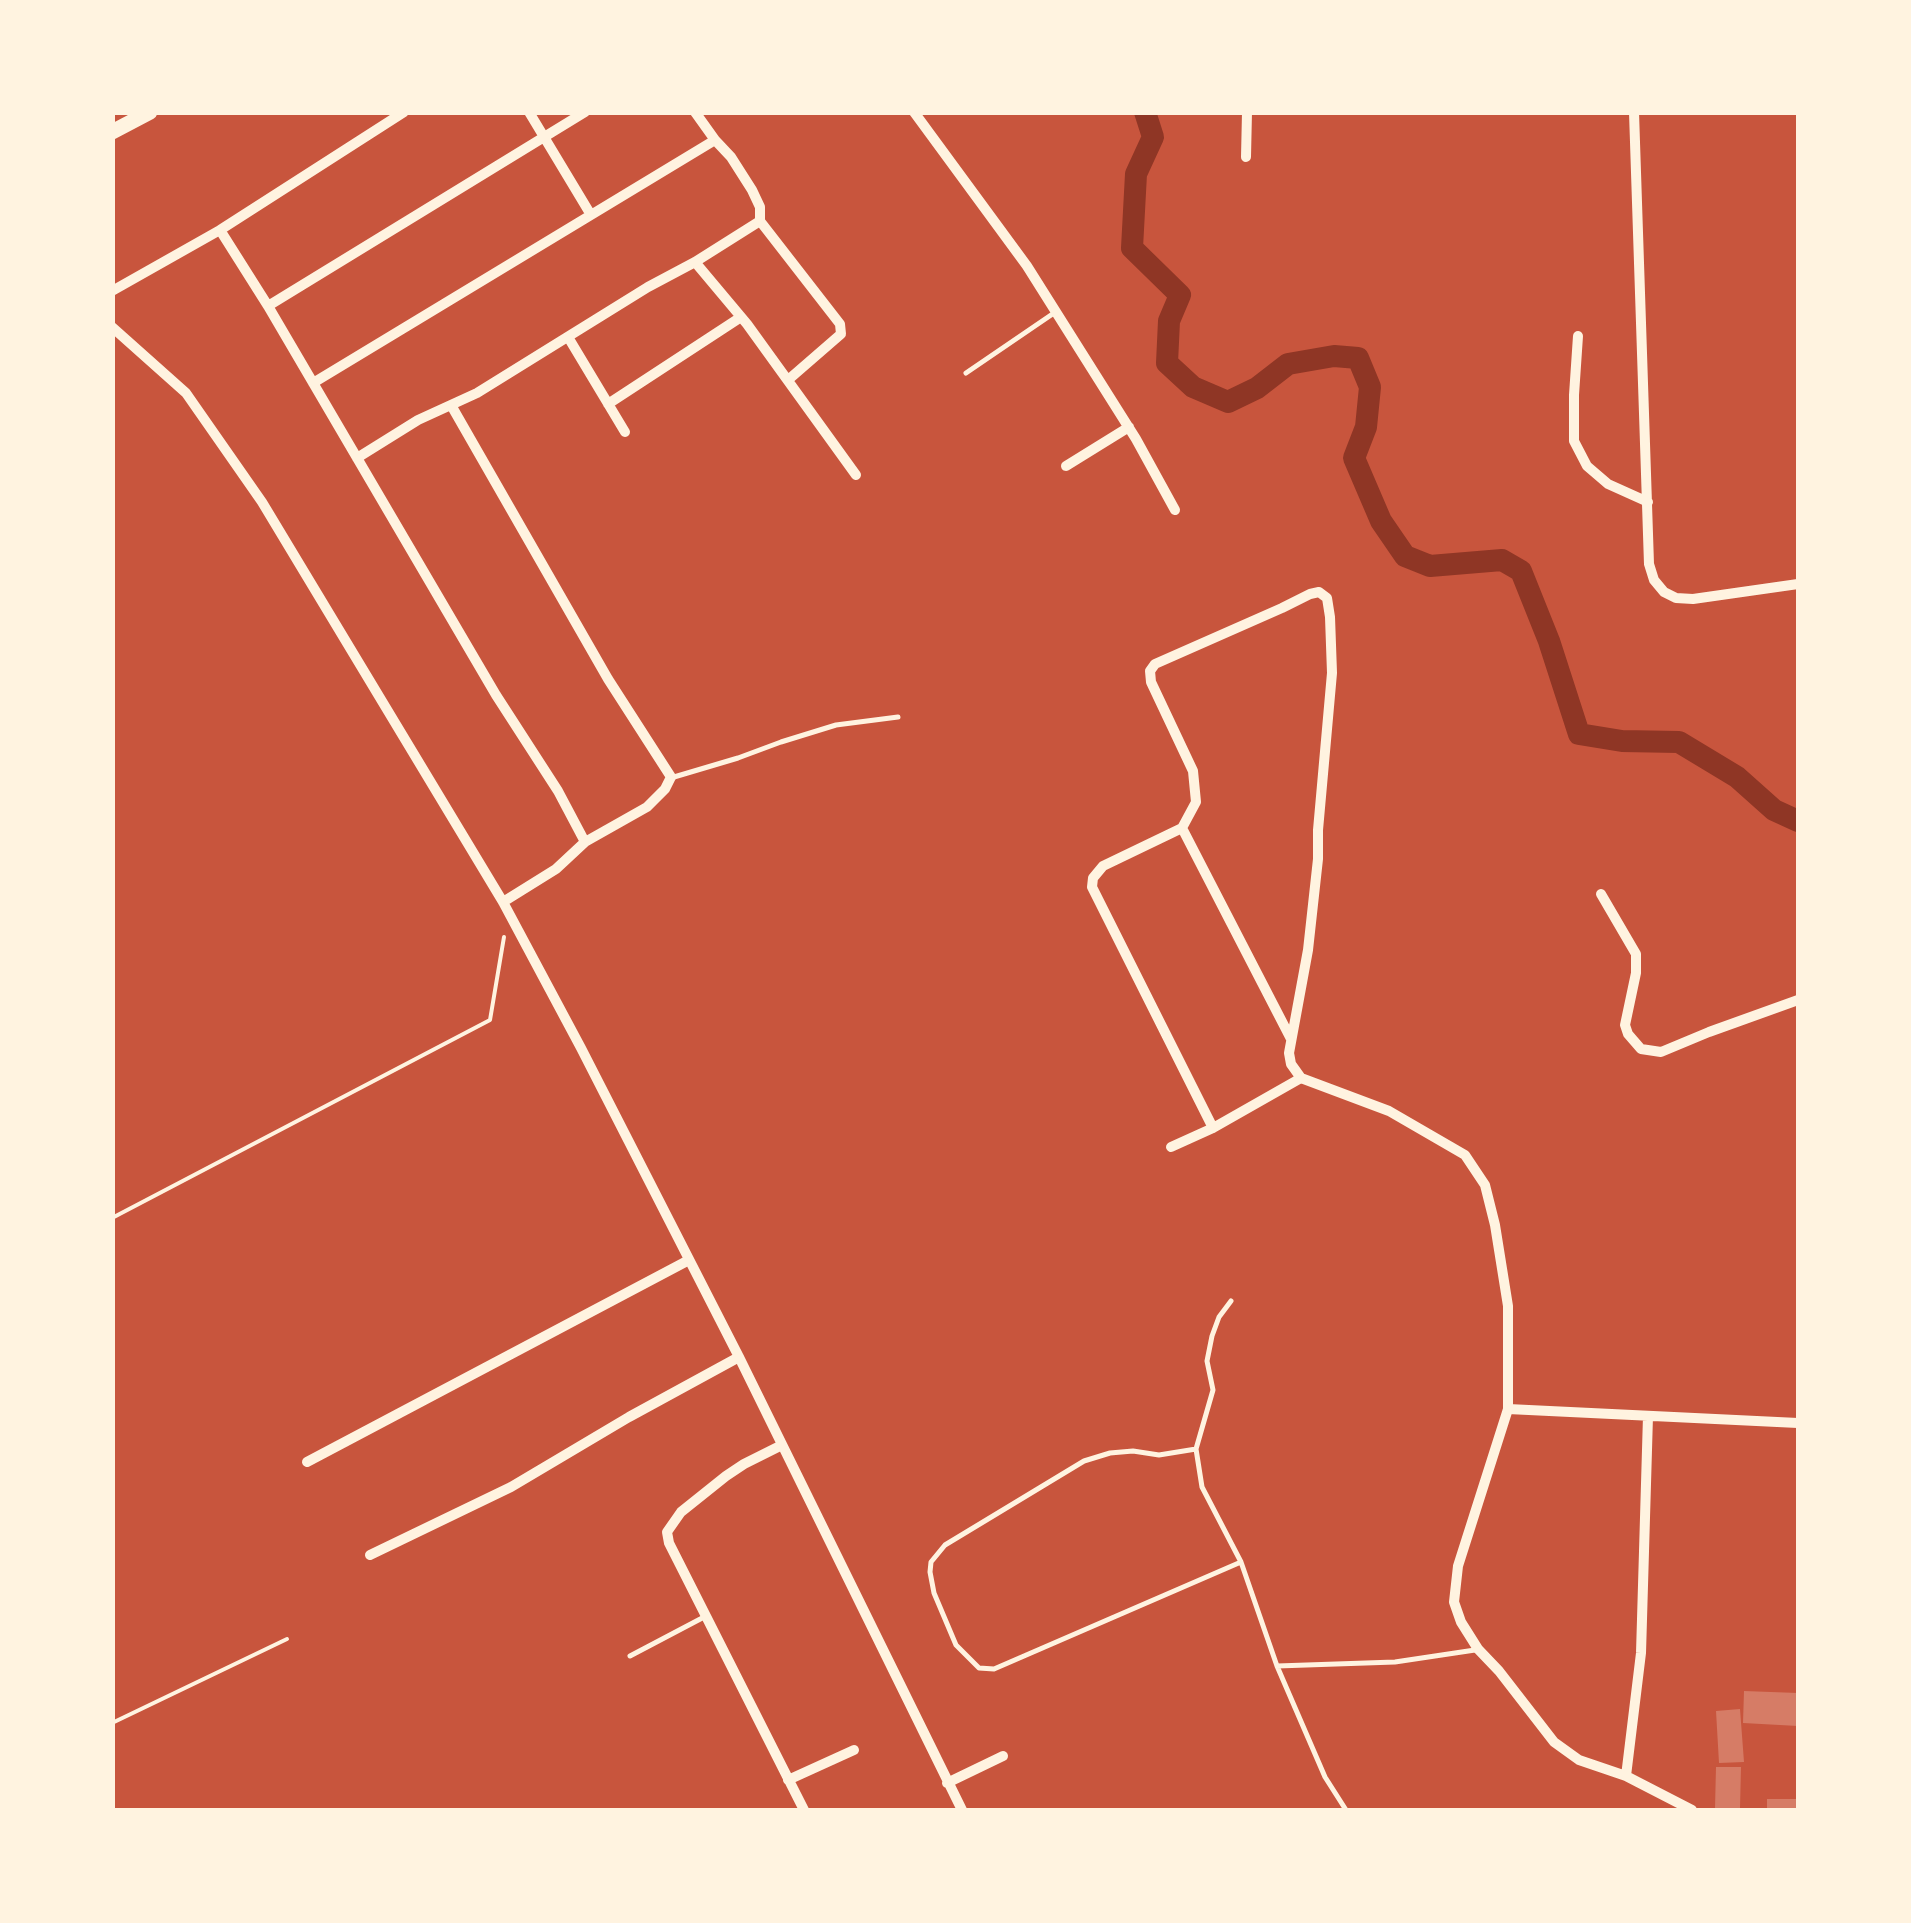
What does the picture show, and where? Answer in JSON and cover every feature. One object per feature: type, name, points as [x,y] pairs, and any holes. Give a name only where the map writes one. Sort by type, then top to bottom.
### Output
[{"type":"main road","points":[[112,132],[150,112]]},
{"type":"street","points":[[112,291],[220,230],[404,112]]},
{"type":"street","points":[[529,112],[591,215]]},
{"type":"street","points":[[268,306],[585,112]]},
{"type":"street","points":[[695,112],[752,190],[760,208],[760,221],[840,324],[842,330],[788,380]]},
{"type":"street","points":[[914,112],[1027,266],[1129,427],[1176,510]]},
{"type":"street","points":[[1246,157],[1248,112]]},
{"type":"street","points":[[1634,112],[1649,564],[1654,580],[1676,598],[1694,599],[1798,584]]},
{"type":"street","points":[[313,384],[715,140]]},
{"type":"street","points":[[357,458],[418,420],[477,393],[760,221]]},
{"type":"street","points":[[220,230],[585,842]]},
{"type":"street","points":[[695,262],[741,317],[856,475]]},
{"type":"street","points":[[608,404],[741,317]]},
{"type":"street","points":[[112,327],[186,394],[262,502],[506,906],[740,1357],[962,1810]]},
{"type":"street","points":[[1578,336],[1574,441],[1587,466],[1608,484],[1648,502]]},
{"type":"street","points":[[568,338],[625,432]]},
{"type":"street","points":[[450,405],[598,662],[671,777],[647,807],[585,842],[506,906]]},
{"type":"street","points":[[1066,466],[1129,427]]},
{"type":"street","points":[[1213,1128],[1092,887],[1093,878],[1102,866],[1182,828],[1196,802],[1193,771],[1151,682],[1154,664],[1319,592],[1327,598],[1332,674],[1312,914],[1289,1053],[1291,1064],[1301,1078],[1389,1111],[1464,1155],[1485,1185],[1496,1226],[1508,1306],[1508,1409],[1458,1566],[1454,1602],[1478,1649],[1554,1742],[1579,1760],[1626,1776],[1692,1810]]},
{"type":"street","points":[[1182,828],[1291,1039]]},
{"type":"street","points":[[1601,894],[1636,954],[1625,1025],[1642,1049],[1662,1052],[1798,1000]]},
{"type":"street","points":[[1171,1147],[1301,1078]]},
{"type":"street","points":[[307,1462],[689,1260]]},
{"type":"street","points":[[370,1555],[510,1487],[740,1357]]},
{"type":"street","points":[[1508,1409],[1798,1423]]},
{"type":"street","points":[[1626,1776],[1641,1652],[1648,1416]]},
{"type":"street","points":[[782,1445],[726,1476],[681,1512],[668,1532],[669,1543],[804,1810]]},
{"type":"street","points":[[788,1780],[854,1750]]},
{"type":"street","points":[[948,1783],[1002,1756]]},
{"type":"lane","points":[[966,373],[1056,312]]},
{"type":"lane","points":[[671,777],[836,725],[898,717]]},
{"type":"lane","points":[[1231,1301],[1219,1317],[1207,1361],[1214,1390],[1196,1449],[1202,1487],[1241,1562],[1278,1666],[1325,1776],[1346,1810]]},
{"type":"lane","points":[[1196,1449],[1159,1455],[1132,1450],[1110,1452],[1084,1461],[945,1545],[932,1562],[934,1593],[956,1646],[979,1668],[994,1669],[1241,1562]]},
{"type":"lane","points":[[630,1656],[706,1616]]},
{"type":"lane","points":[[1278,1666],[1396,1662],[1478,1649]]},
{"type":"path","points":[[112,1218],[490,1020],[506,906]]},
{"type":"path","points":[[112,1723],[287,1639]]},
{"type":"building","points":[[1744,1691],[1798,1693],[1798,1726],[1743,1723]]},
{"type":"building","points":[[1740,1709],[1744,1762],[1719,1763],[1716,1711]]},
{"type":"building","points":[[1716,1767],[1741,1767],[1740,1808],[1715,1808]]},
{"type":"building","points":[[1767,1799],[1798,1799],[1798,1810],[1767,1810]]},
{"type":"waterway","points":[[1145,112],[1153,137],[1136,174],[1132,248],[1180,295],[1169,321],[1167,363],[1193,387],[1228,402],[1257,388],[1288,364],[1334,356],[1358,358],[1370,387],[1366,427],[1354,458],[1381,521],[1405,556],[1430,566],[1502,560],[1521,571],[1579,734],[1622,741],[1679,742],[1737,777],[1774,810],[1798,821]]}]
